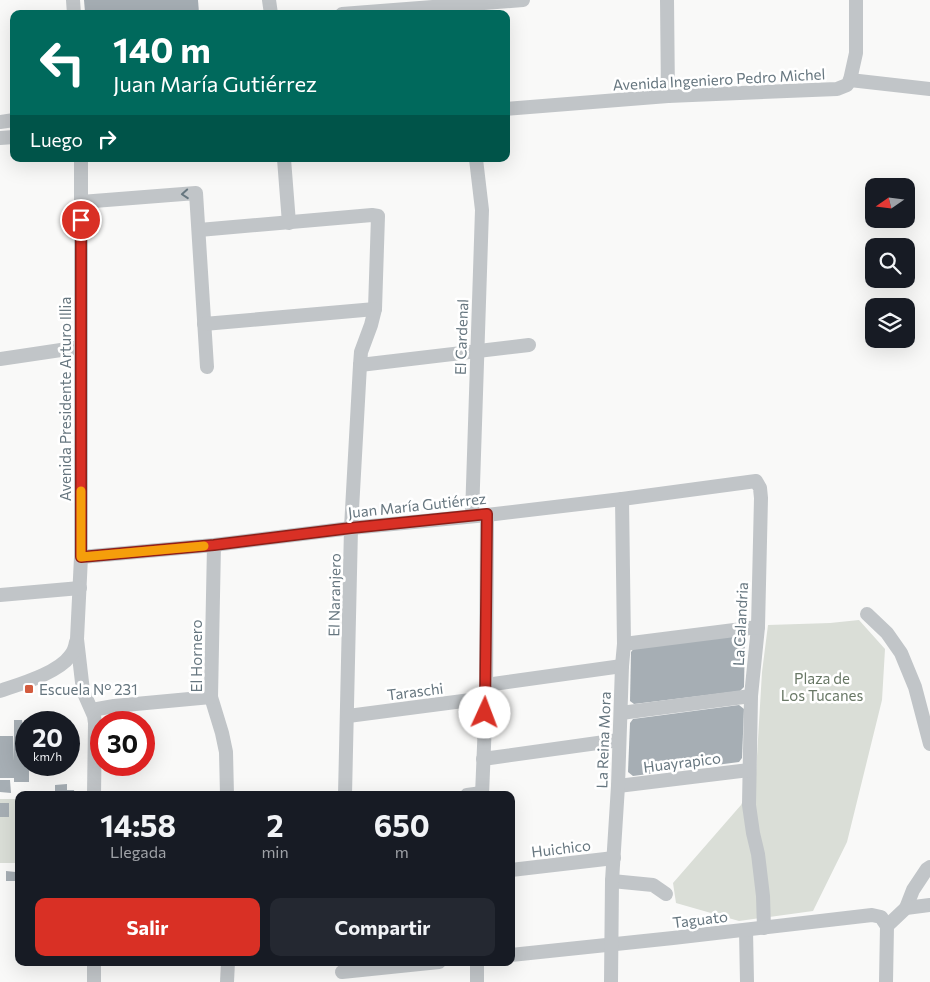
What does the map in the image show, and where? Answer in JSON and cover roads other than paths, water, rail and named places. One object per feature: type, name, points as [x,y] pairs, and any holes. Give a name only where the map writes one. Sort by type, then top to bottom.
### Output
[{"type":"street","points":[[404,10],[523,0]]},
{"type":"street","points":[[667,0],[668,96]]},
{"type":"street","points":[[856,0],[856,53],[850,80],[930,89]]},
{"type":"street","name":"Avenida Ingeniero Pedro Michel","points":[[510,109],[668,96],[837,89],[847,85],[850,80]]},
{"type":"street","name":"Avenida Presidente Arturo Illia","points":[[77,639],[81,557],[81,162]]},
{"type":"street","points":[[199,230],[289,223],[284,162]]},
{"type":"street","name":"El Cardenal","points":[[472,516],[482,210],[476,162]]},
{"type":"street","points":[[81,202],[196,193],[206,367]]},
{"type":"street","name":"El Naranjero","points":[[289,223],[378,216],[375,309],[361,352],[360,365],[351,528],[345,791]]},
{"type":"street","points":[[204,324],[375,309]]},
{"type":"street","points":[[360,365],[530,345]]},
{"type":"street","points":[[0,359],[81,347]]},
{"type":"street","name":"Juan María Gutiérrez","points":[[81,557],[214,545],[351,528],[472,516],[756,481]]},
{"type":"street","name":"La Calandria","points":[[756,481],[760,488],[761,498],[758,628],[751,696],[749,805],[758,854],[763,896],[764,928]]},
{"type":"street","name":"La Reina Mora","points":[[611,982],[612,881],[624,644],[622,499]]},
{"type":"street","points":[[482,791],[486,692],[487,514]]},
{"type":"street","name":"El Hornero","points":[[214,545],[212,697],[226,752],[227,791]]},
{"type":"street","points":[[0,595],[80,588]]},
{"type":"street","points":[[867,614],[887,633],[901,653],[915,687],[930,744]]},
{"type":"street","points":[[624,644],[758,628]]},
{"type":"street","points":[[0,691],[57,668],[69,658],[74,650],[77,639]]},
{"type":"street","points":[[77,639],[83,691],[92,710],[95,723],[94,791]]},
{"type":"street","name":"Taraschi","points":[[348,716],[622,666]]},
{"type":"street","points":[[621,713],[751,696]]},
{"type":"street","points":[[92,710],[114,706],[212,697]]},
{"type":"street","points":[[483,759],[619,740]]},
{"type":"street","name":"Huayrapico","points":[[618,786],[749,770]]},
{"type":"street","name":"Huichico","points":[[515,870],[614,858]]},
{"type":"street","points":[[886,982],[887,926],[906,908],[912,890],[930,867]]},
{"type":"street","points":[[612,881],[653,884],[666,894]]},
{"type":"street","points":[[906,908],[930,906]]},
{"type":"street","name":"Taguato","points":[[515,955],[872,916],[881,917],[887,926]]},
{"type":"street","points":[[746,930],[747,982]]},
{"type":"street","points":[[94,966],[94,982]]},
{"type":"street","points":[[227,982],[228,966]]},
{"type":"street","points":[[342,972],[401,966]]},
{"type":"street","points":[[477,966],[477,982]]},
{"type":"place","name":"Escuela N° 231","points":[[29,689]]},
{"type":"park label","name":"Plaza de Los Tucanes","points":[[822,686]]}]
